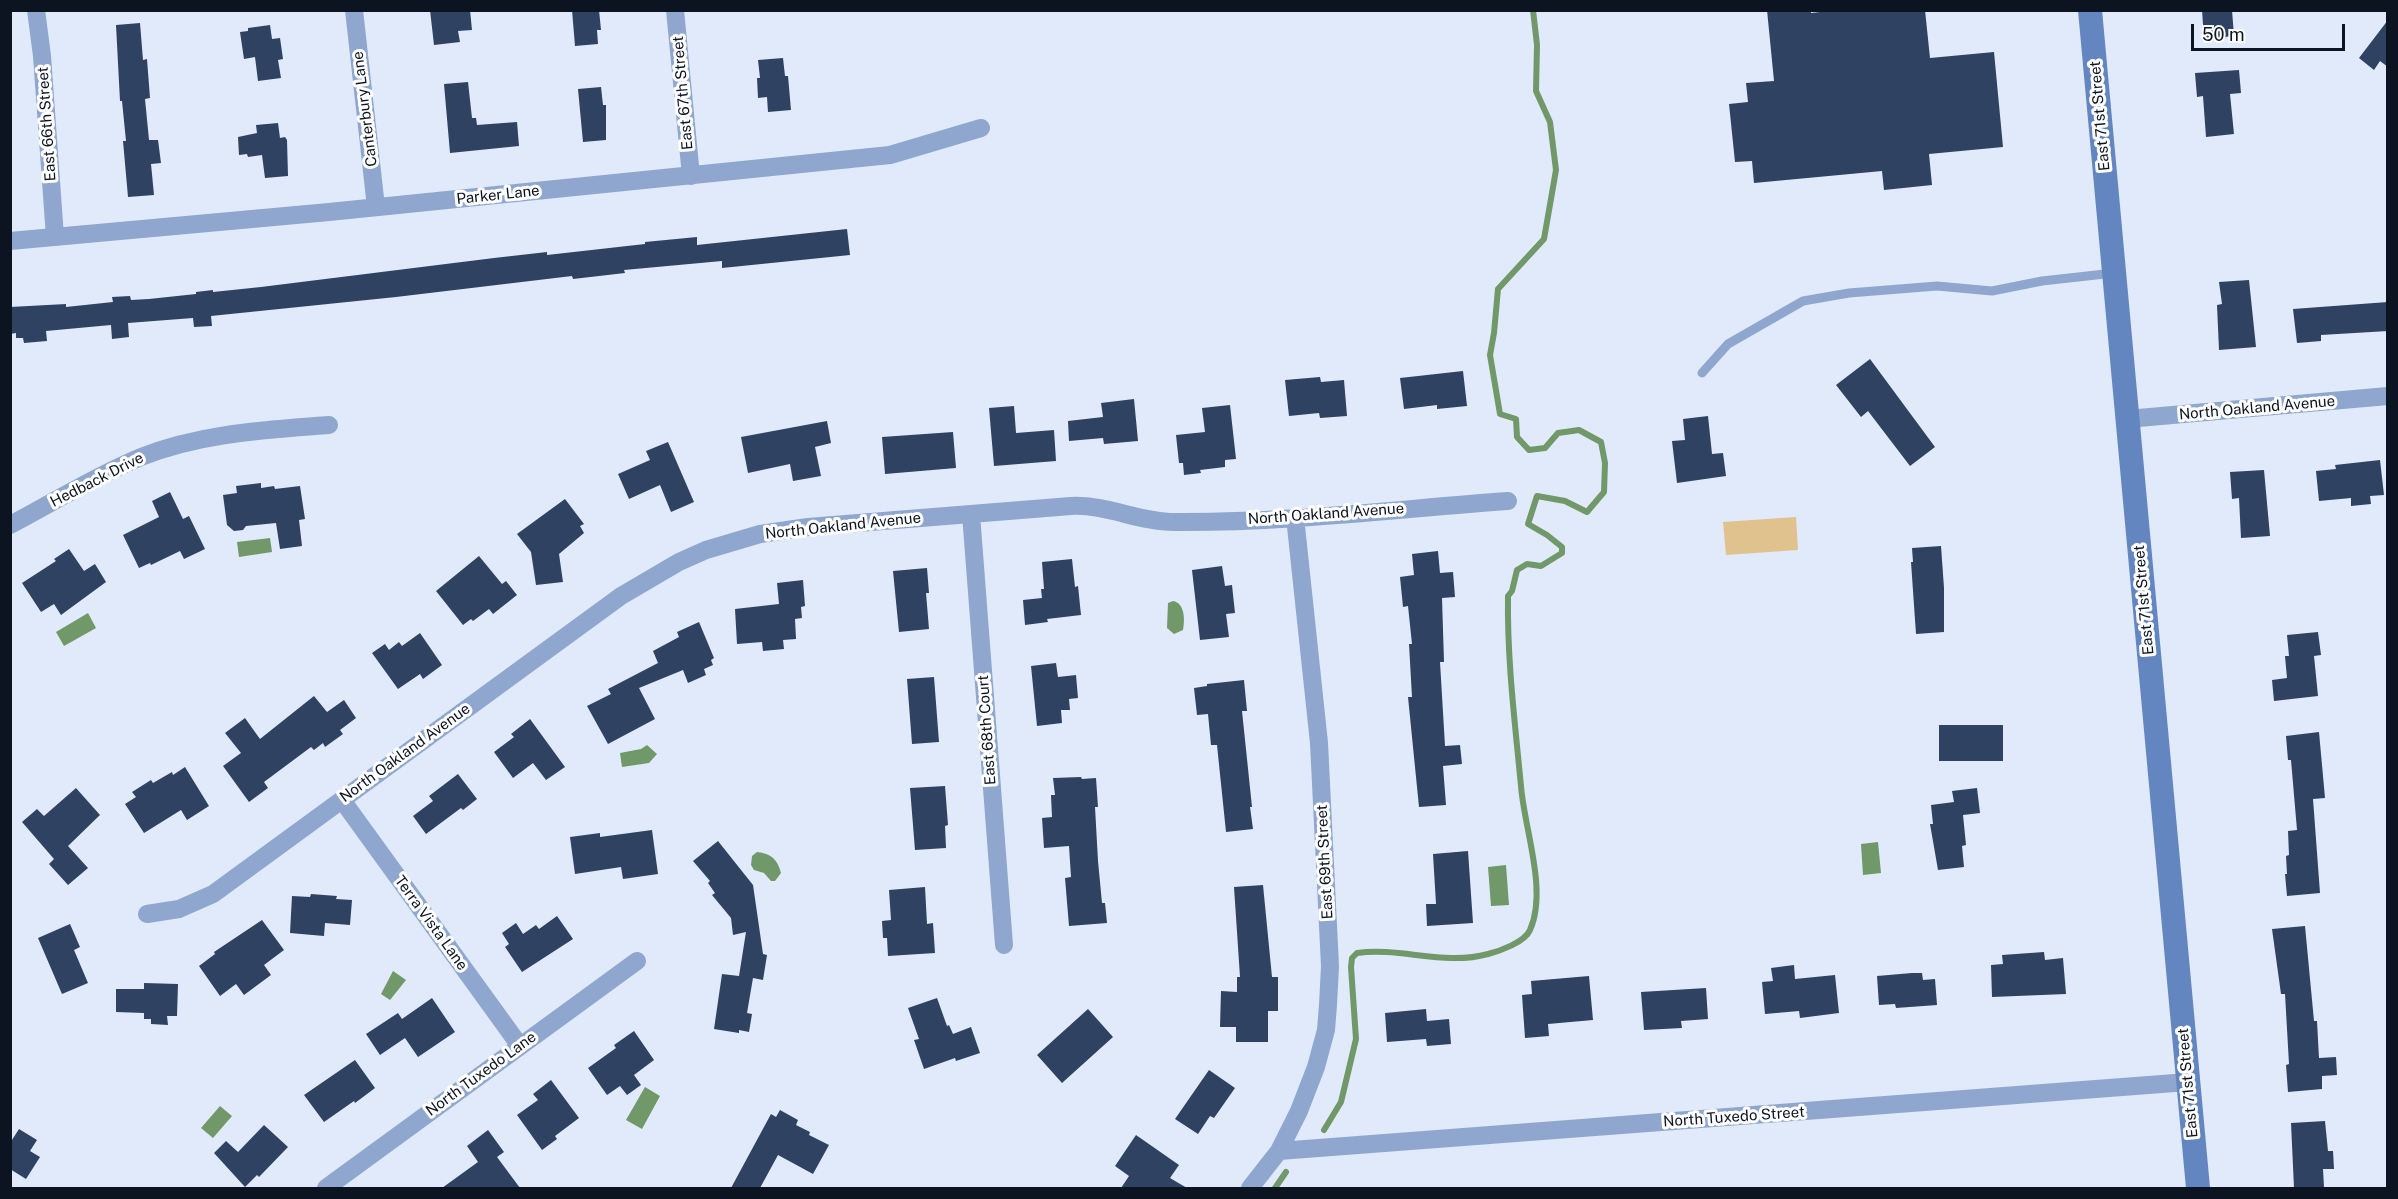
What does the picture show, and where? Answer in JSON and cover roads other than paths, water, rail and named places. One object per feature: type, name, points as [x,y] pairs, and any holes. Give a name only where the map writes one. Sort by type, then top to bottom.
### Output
[{"type":"main road","name":"East 71st Street","points":[[2090,10],[2198,1188]]},
{"type":"street","name":"East 66th Street","points":[[36,10],[42,56],[55,237]]},
{"type":"street","name":"Canterbury Lane","points":[[354,10],[376,207]]},
{"type":"street","name":"East 67th Street","points":[[675,10],[691,176]]},
{"type":"street","name":"Parker Lane","points":[[10,241],[691,176],[890,154],[981,128]]},
{"type":"street","name":"North Oakland Avenue","points":[[2127,419],[2388,396]]},
{"type":"street","name":"Hedback Drive","points":[[10,525],[106,473],[168,448],[233,433],[329,425]]},
{"type":"street","name":"North Oakland Avenue","points":[[147,914],[179,909],[207,897],[621,596],[679,562],[733,541],[779,531],[1078,506],[1102,508],[1163,522],[1295,517],[1508,501]]},
{"type":"street","name":"East 68th Court","points":[[971,514],[1004,945]]},
{"type":"street","name":"East 69th Street","points":[[1250,1188],[1280,1151],[1316,1067],[1326,1030],[1330,966],[1319,743],[1295,517]]},
{"type":"street","name":"Terra Vista Lane","points":[[342,800],[520,1046]]},
{"type":"street","name":"North Tuxedo Lane","points":[[326,1188],[637,961]]},
{"type":"street","name":"North Tuxedo Street","points":[[1280,1151],[2188,1082]]},
{"type":"lane","points":[[1702,373],[1728,344],[1803,301],[1849,293],[1937,286],[1992,291],[2042,281],[2114,273]]},
{"type":"waterway","points":[[1324,1130],[1341,1102],[1356,1039],[1352,958],[1357,953],[1373,952],[1455,958],[1488,954],[1523,938],[1530,930],[1535,914],[1536,878],[1523,803],[1512,691],[1508,596],[1512,591],[1517,570],[1527,564],[1541,566],[1562,553],[1562,547],[1528,524],[1537,496],[1565,501],[1587,512],[1604,492],[1605,463],[1601,442],[1579,430],[1558,433],[1545,448],[1529,450],[1517,437],[1516,419],[1500,414],[1490,355],[1498,289],[1544,239],[1556,170],[1550,122],[1536,91],[1537,45],[1533,10]]},
{"type":"waterway","points":[[1275,1188],[1286,1172]]}]
